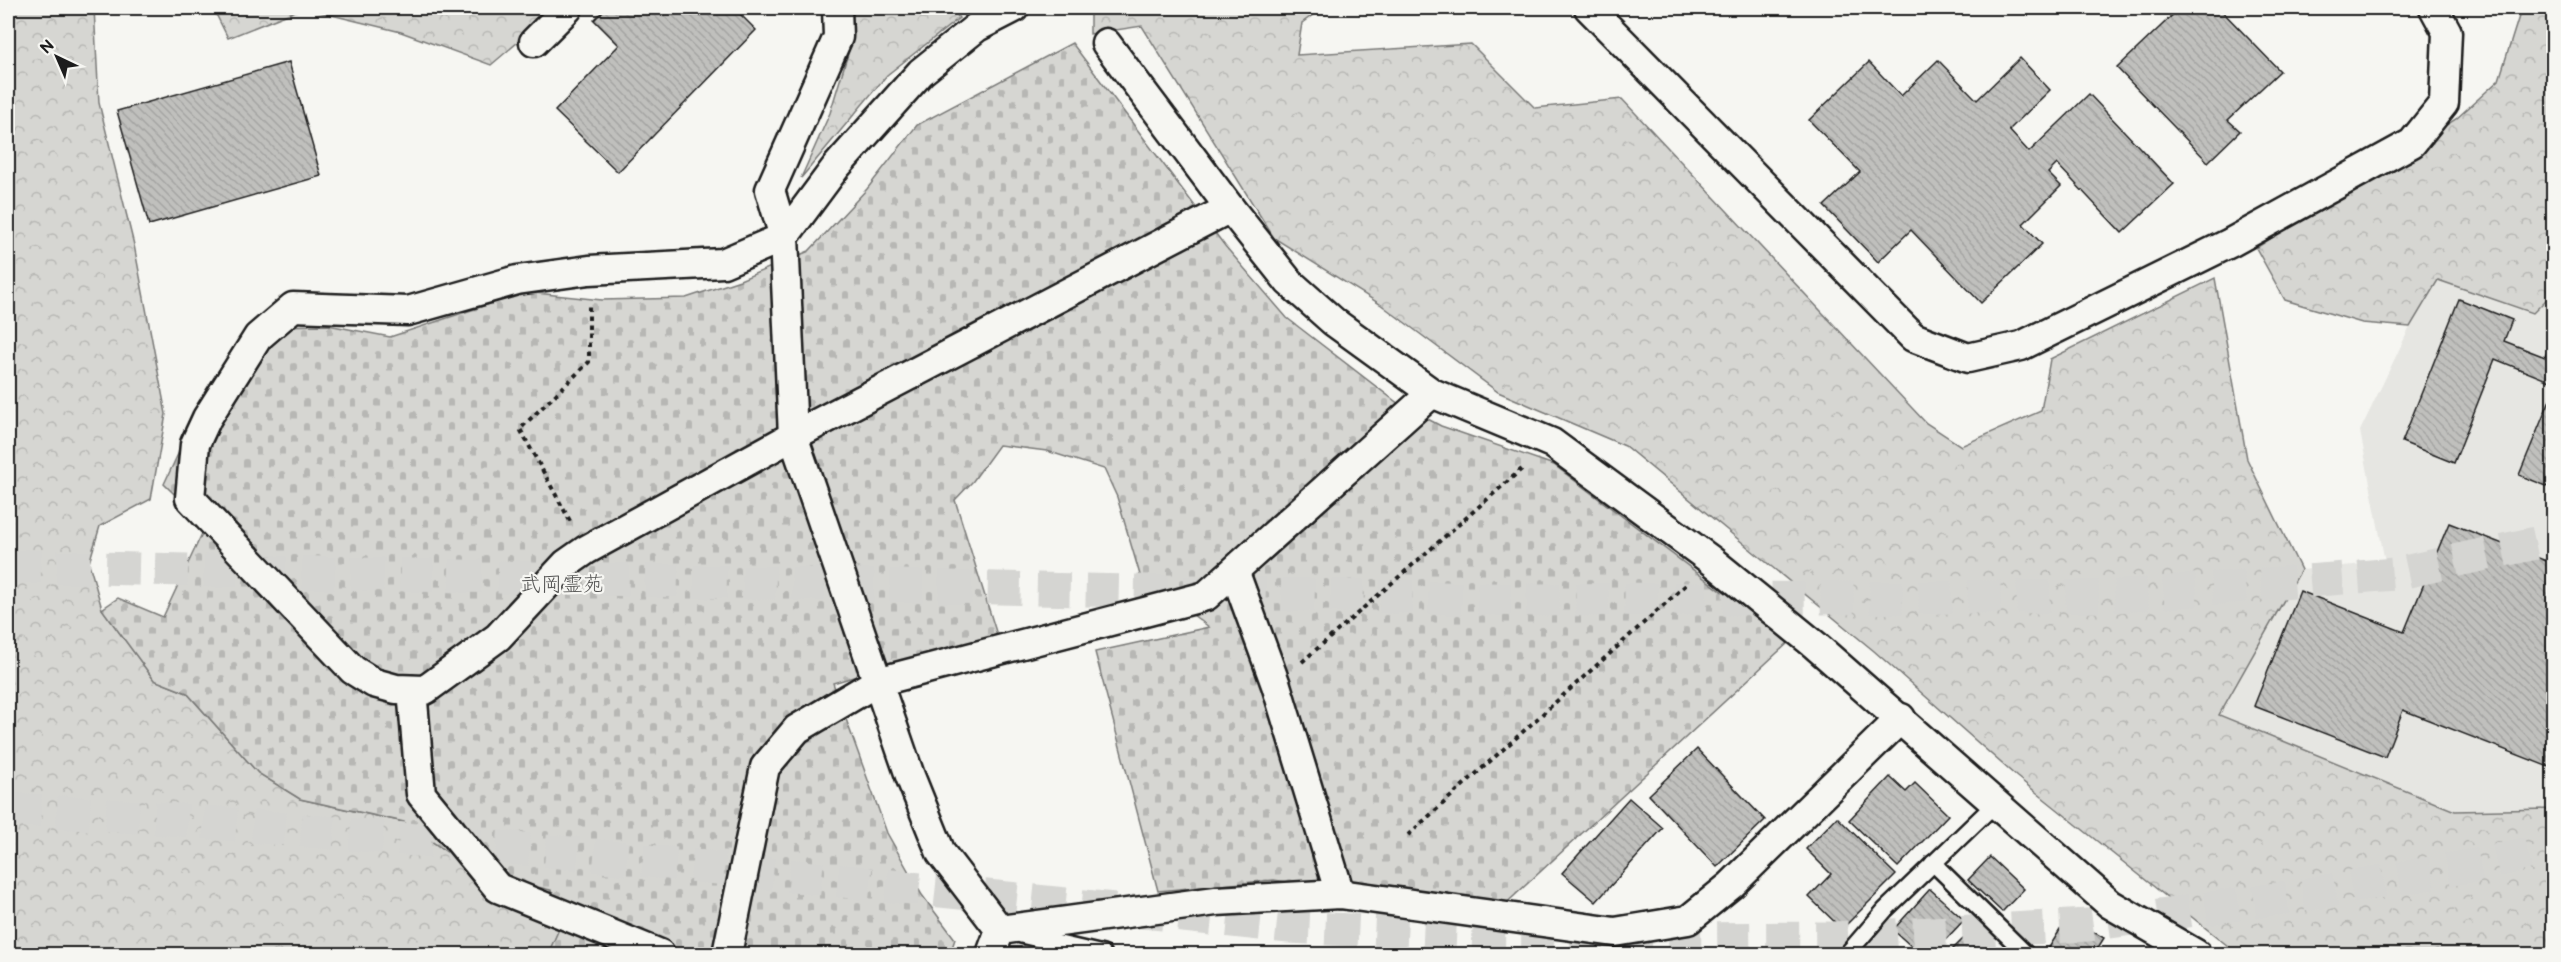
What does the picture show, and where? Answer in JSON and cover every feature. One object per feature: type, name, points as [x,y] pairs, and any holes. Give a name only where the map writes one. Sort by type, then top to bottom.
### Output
[{"type":"street","points":[[534,42],[568,8]]},
{"type":"street","points":[[837,8],[838,37],[770,190],[784,237],[793,436],[910,777],[941,853],[995,942],[1216,901],[1340,894],[1618,943],[1688,920],[1731,885],[1901,718]]},
{"type":"street","points":[[1014,8],[977,27],[921,72],[836,167],[784,237],[723,263],[589,270],[517,280],[408,311],[293,307],[258,337],[207,418],[195,444],[190,498],[354,670],[374,683],[425,690],[498,638],[566,564],[586,550],[793,436],[1230,208]]},
{"type":"street","points":[[1589,8],[1913,337],[1968,358],[2021,346],[2230,243],[2412,143],[2444,103],[2447,32],[2434,8]]},
{"type":"street","points":[[1106,43],[1230,208],[1289,282],[1334,322],[1432,393],[1552,443],[1712,561],[1901,718],[2110,904],[2196,954]]},
{"type":"street","points":[[727,954],[765,767],[797,729],[877,682],[1206,596],[1235,573],[1432,393]]},
{"type":"street","points":[[1235,573],[1276,685],[1340,894]]},
{"type":"street","points":[[412,690],[421,794],[498,888],[660,954]]},
{"type":"lane","points":[[1847,954],[1885,910],[1996,803]]},
{"type":"lane","points":[[1933,863],[2026,954]]},
{"type":"lane","points":[[995,942],[1102,954]]},
{"type":"path","points":[[586,550],[520,429],[590,362],[589,270]]},
{"type":"path","points":[[1276,685],[1552,443]]},
{"type":"path","points":[[1408,835],[1712,561]]},
{"type":"shaded area","points":[[2438,280],[2532,313],[2553,293],[2553,809],[2455,811],[2219,715],[2301,570],[2385,562],[2360,431],[2410,327]]},
{"type":"green space","points":[[8,8],[94,8],[99,103],[134,245],[166,414],[151,499],[100,526],[89,563],[102,609],[154,680],[187,693],[258,773],[300,799],[404,822],[477,873],[551,890],[559,930],[548,954],[8,954]]},
{"type":"green space","points":[[213,8],[303,8],[228,38]]},
{"type":"green space","points":[[303,8],[558,8],[491,65],[401,32]]},
{"type":"green space","points":[[844,8],[952,8],[959,18],[887,75],[801,178],[830,113],[854,34]]},
{"type":"green space","points":[[1090,8],[1322,8],[1302,23],[1297,55],[1471,44],[1535,108],[1622,99],[1926,423],[1961,446],[2041,411],[2050,359],[2215,278],[2247,459],[2301,570],[2219,715],[2455,811],[2553,809],[2553,954],[2238,954],[2017,777],[1874,651],[1625,446],[1498,392],[1380,304],[1274,238],[1142,26],[1090,34]]},
{"type":"green space","points":[[2518,8],[2553,8],[2553,293],[2533,313],[2438,280],[2410,327],[2362,323],[2285,300],[2256,248],[2456,119],[2499,80],[2520,13]]},
{"type":"green space","name":"武岡霊苑","points":[[1072,43],[1225,246],[1287,318],[1399,404],[1441,426],[1554,465],[1789,642],[1500,909],[1465,909],[1274,880],[1158,891],[1095,652],[1209,627],[1140,575],[1117,497],[1104,469],[1047,451],[999,445],[973,481],[955,500],[997,635],[833,683],[887,833],[922,895],[955,939],[950,954],[548,954],[559,929],[551,890],[477,873],[404,822],[300,799],[258,773],[187,693],[154,680],[102,609],[118,598],[163,617],[206,525],[164,484],[193,422],[272,326],[328,325],[390,337],[526,292],[602,300],[686,298],[740,280],[809,251],[867,189],[917,125]]},
{"type":"building","points":[[606,8],[734,8],[756,30],[618,172],[555,111],[619,45],[594,20]]},
{"type":"building","points":[[2180,8],[2219,8],[2280,71],[2228,120],[2240,131],[2208,162],[2117,68]]},
{"type":"building","points":[[2020,58],[2050,90],[2009,130],[2029,152],[2089,94],[2174,184],[2122,233],[2057,164],[2048,173],[2061,186],[2023,224],[2042,244],[1981,303],[1911,230],[1878,262],[1824,206],[1860,172],[1809,120],[1869,62],[1901,96],[1938,60],[1977,100]]},
{"type":"building","points":[[289,62],[321,176],[149,225],[117,111]]},
{"type":"building","points":[[2459,299],[2512,320],[2504,341],[2545,357],[2554,335],[2554,383],[2495,359],[2454,463],[2402,442]]},
{"type":"building","points":[[2554,390],[2554,489],[2519,475]]},
{"type":"building","points":[[2449,523],[2554,564],[2554,769],[2403,710],[2385,757],[2254,706],[2300,591],[2404,632]]},
{"type":"building","points":[[1697,749],[1765,820],[1717,867],[1649,795]]},
{"type":"building","points":[[1890,777],[1906,792],[1915,783],[1948,815],[1898,867],[1849,820]]},
{"type":"building","points":[[1629,798],[1663,828],[1596,902],[1562,873]]},
{"type":"building","points":[[1837,817],[1896,875],[1842,929],[1809,897],[1831,874],[1806,849]]},
{"type":"building","points":[[1990,857],[2024,889],[2002,912],[1968,880]]},
{"type":"building","points":[[1930,889],[1964,920],[1932,954],[1920,954],[1893,930]]},
{"type":"building","points":[[2068,917],[2104,938],[2094,954],[2045,954]]},
{"type":"building","points":[[1968,934],[1989,954],[1948,954]]},
{"type":"building","points":[[1746,945],[1763,954],[1741,954]]},
{"type":"tunnel","points":[[8,566],[1533,600],[2118,596],[2395,574],[2554,539]]},
{"type":"tunnel","points":[[8,809],[156,818],[571,853],[1289,927],[1486,936],[1666,939],[1832,938],[2088,925],[2310,894],[2487,863],[2554,847]]}]
